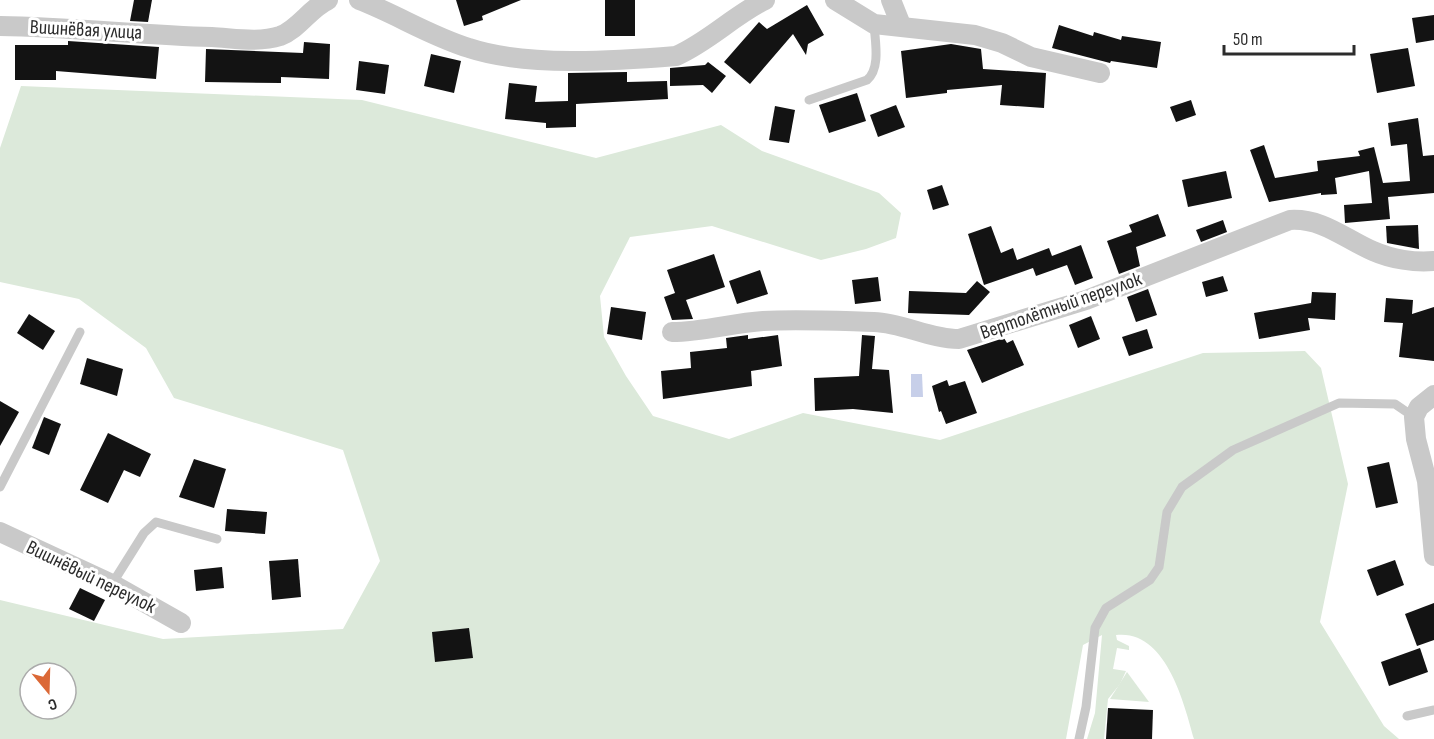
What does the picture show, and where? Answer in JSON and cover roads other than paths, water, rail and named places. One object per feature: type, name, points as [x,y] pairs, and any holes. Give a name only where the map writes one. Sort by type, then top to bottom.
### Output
[{"type":"street","name":"Вишнёвая улица","points":[[0,26],[64,27],[172,36],[267,39],[283,35],[317,5],[328,0]]},
{"type":"street","points":[[359,0],[432,35],[472,50],[555,60],[676,56],[692,49],[740,13],[765,0]]},
{"type":"street","points":[[835,0],[874,24],[975,35],[1002,43],[1031,57],[1100,73]]},
{"type":"street","points":[[891,0],[901,26]]},
{"type":"street","name":"Вертолётный переулок","points":[[672,332],[697,332],[763,321],[877,322],[906,327],[946,339],[965,338],[1086,300],[1290,220],[1317,222],[1384,255],[1402,260],[1434,261]]},
{"type":"street","points":[[1434,395],[1419,407],[1414,417],[1416,439],[1427,481],[1434,556]]},
{"type":"street","name":"Вишнёвый переулок","points":[[0,532],[112,584],[181,622]]},
{"type":"lane","points":[[809,100],[867,80],[873,75],[876,61],[874,24]]},
{"type":"lane","points":[[0,487],[80,332]]},
{"type":"lane","points":[[1079,739],[1086,707],[1095,628],[1106,608],[1150,580],[1159,567],[1167,512],[1182,487],[1233,450],[1339,403],[1365,401],[1395,404],[1414,417]]},
{"type":"lane","points":[[112,584],[144,532],[156,522],[217,539]]},
{"type":"lane","points":[[1407,716],[1434,710]]},
{"type":"water","points":[[911,374],[922,374],[923,397],[911,397]]}]
